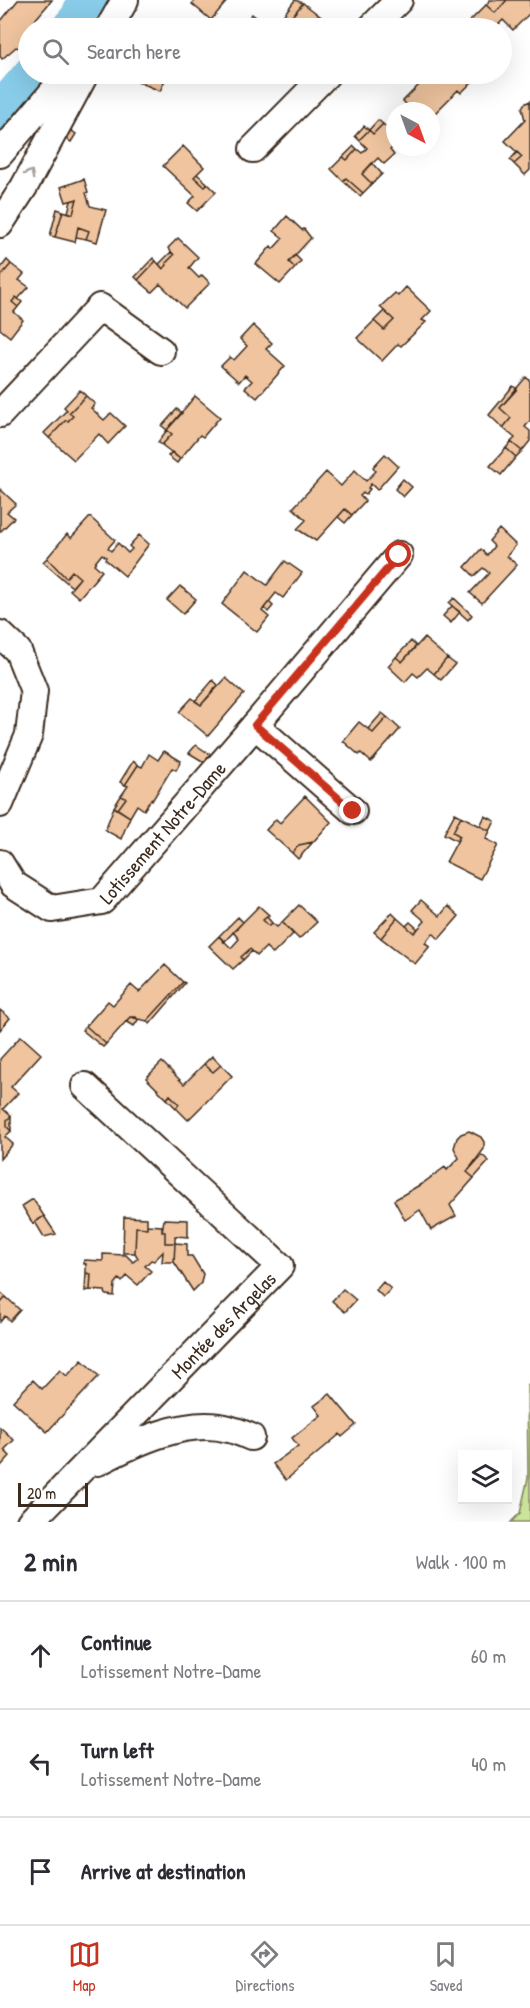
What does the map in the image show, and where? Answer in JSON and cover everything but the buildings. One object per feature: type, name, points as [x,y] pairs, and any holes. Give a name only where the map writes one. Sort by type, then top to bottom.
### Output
[{"type":"street","points":[[381,18],[399,0]]},
{"type":"street","points":[[0,154],[60,84]]},
{"type":"street","points":[[0,224],[24,187],[80,84]]},
{"type":"street","points":[[253,148],[317,84]]},
{"type":"street","points":[[0,414],[100,307],[161,351]]},
{"type":"street","name":"Lotissement Notre-Dame","points":[[0,863],[13,884],[52,909],[102,901],[399,555]]},
{"type":"street","points":[[0,634],[18,651],[34,691],[29,735],[0,804]]},
{"type":"street","points":[[255,725],[353,811]]},
{"type":"street","name":"Montée des Argelas","points":[[30,1522],[280,1266],[85,1086]]},
{"type":"street","points":[[79,1472],[152,1436],[196,1426],[228,1428],[251,1437]]},
{"type":"green space","points":[[530,1382],[530,1522],[511,1522],[520,1513],[528,1478],[527,1386]]},
{"type":"waterway","points":[[81,18],[88,0]]},
{"type":"waterway","points":[[0,115],[26,84]]},
{"type":"route","points":[[353,811],[255,725],[399,555]]}]
